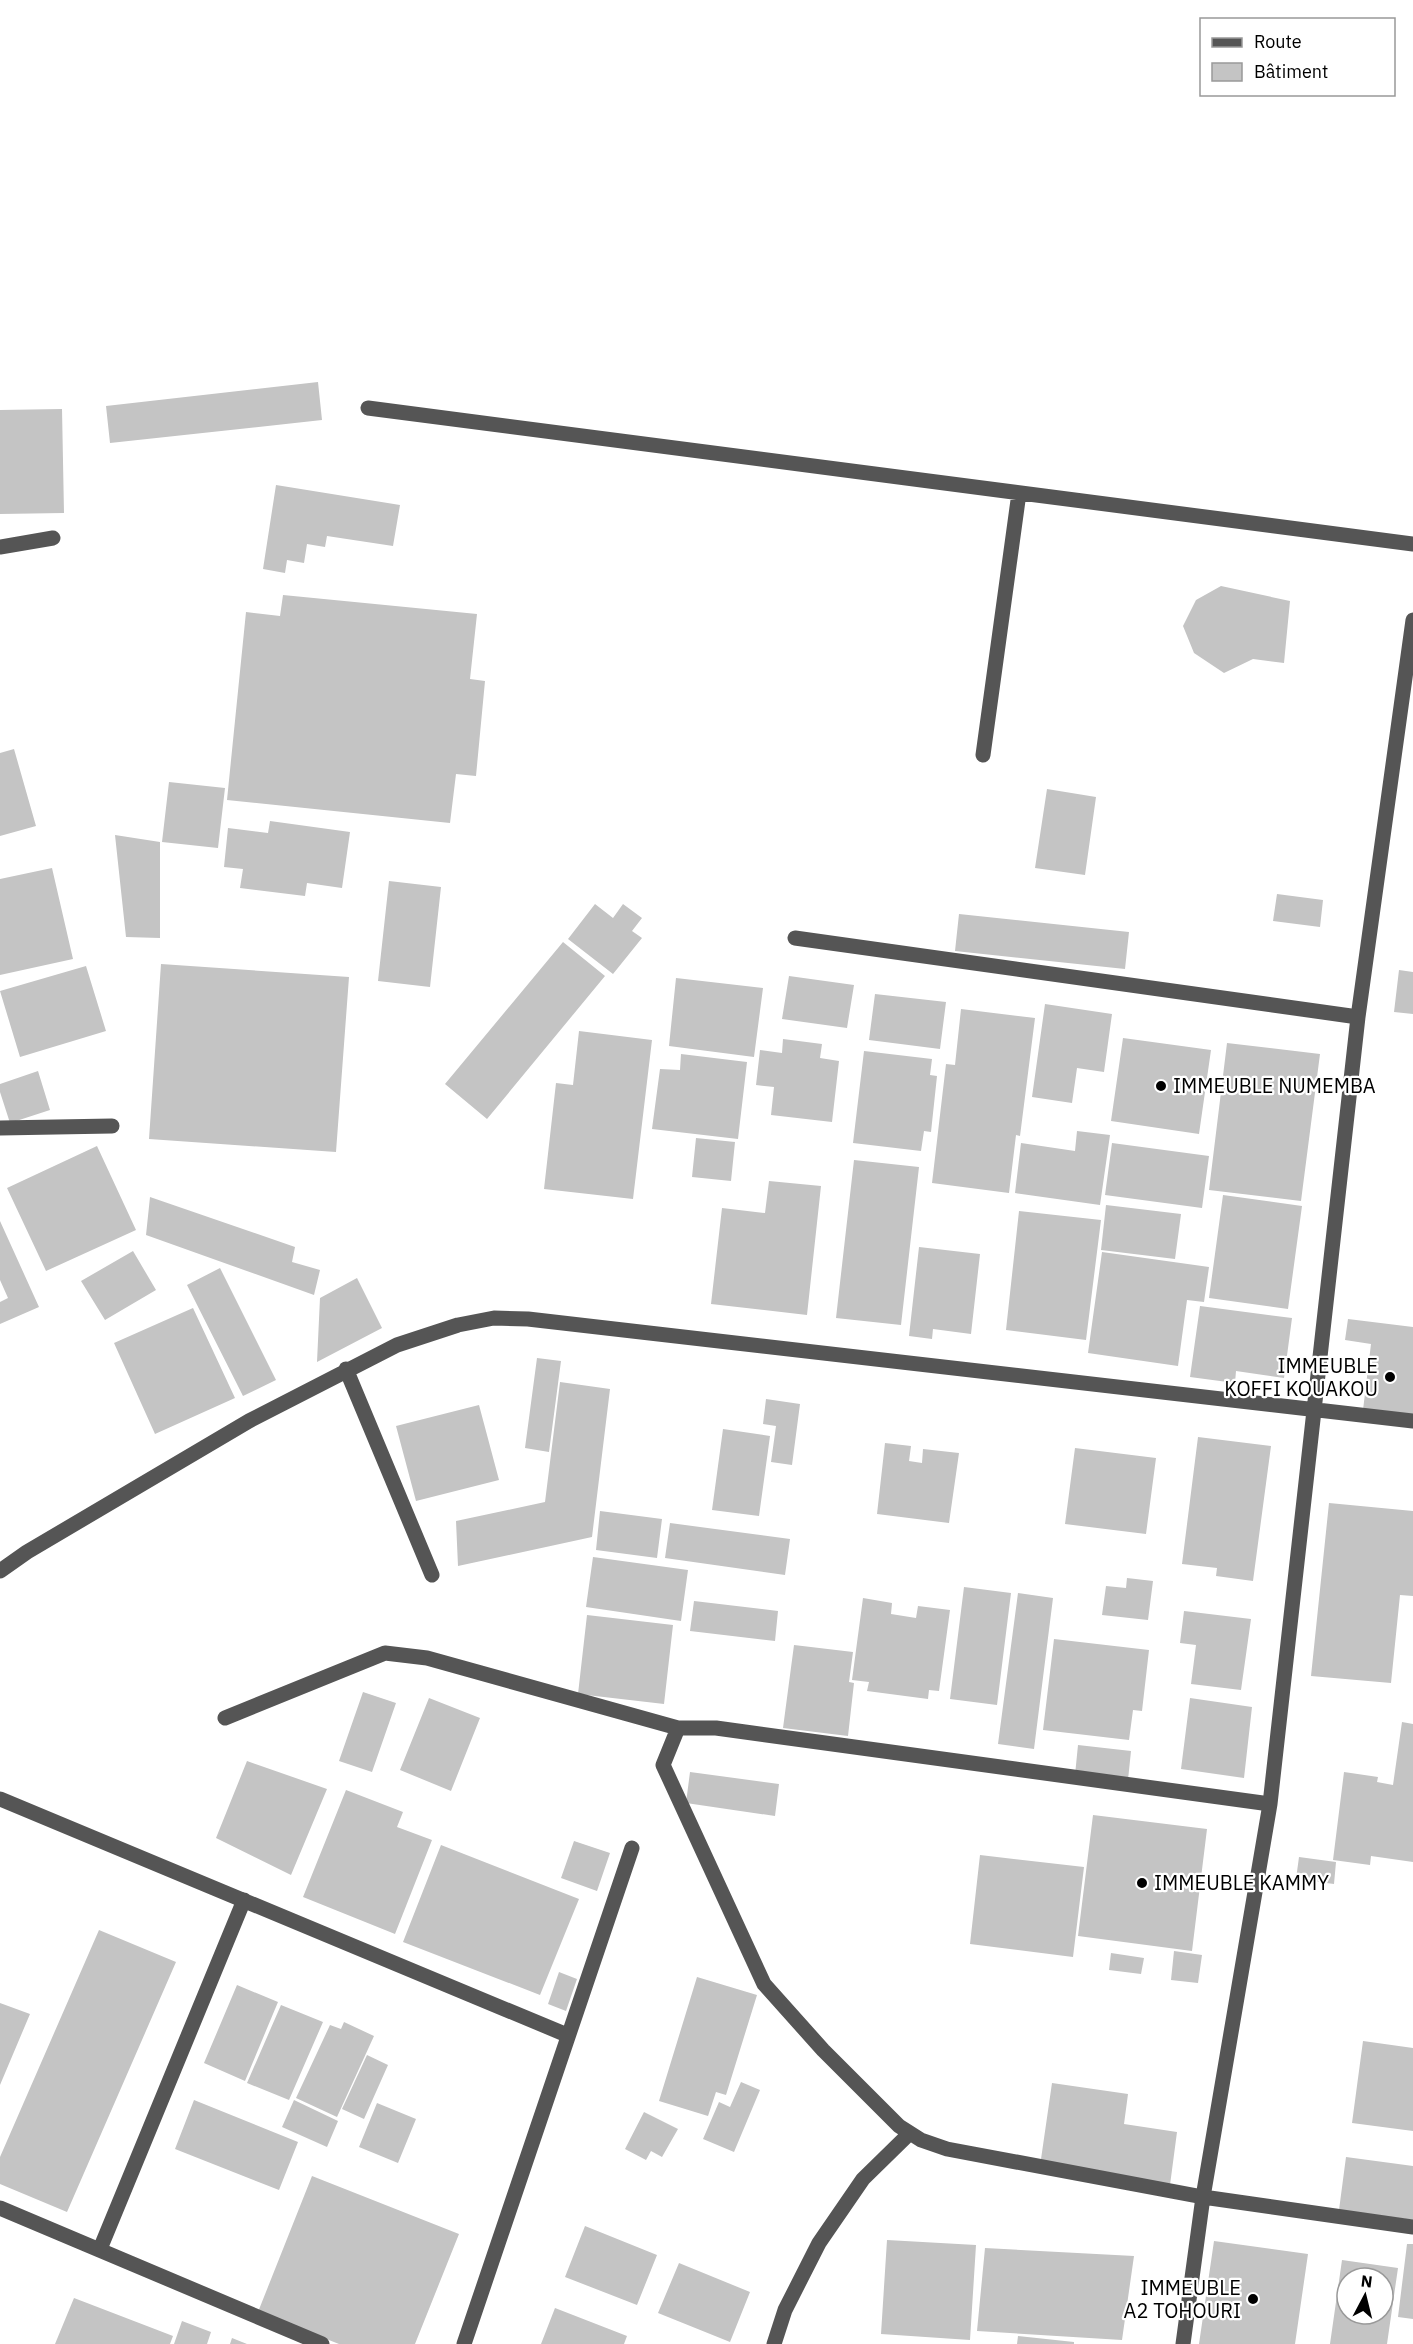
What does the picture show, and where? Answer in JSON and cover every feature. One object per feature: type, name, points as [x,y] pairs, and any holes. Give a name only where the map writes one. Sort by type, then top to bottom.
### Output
[{"type":"street","points":[[368,408],[1413,544]]},
{"type":"street","points":[[983,755],[1018,493]]},
{"type":"street","points":[[0,547],[53,538]]},
{"type":"street","points":[[1183,2344],[1203,2197],[1270,1804],[1358,1017],[1413,620]]},
{"type":"street","points":[[795,938],[1358,1017]]},
{"type":"street","points":[[0,1128],[112,1126]]},
{"type":"street","points":[[0,1571],[37,1546],[249,1421],[346,1369],[397,1345],[458,1325],[494,1318],[528,1319],[1413,1421]]},
{"type":"street","points":[[346,1369],[432,1575]]},
{"type":"street","points":[[225,1718],[385,1653],[427,1658],[678,1728],[716,1728],[1270,1804]]},
{"type":"street","points":[[678,1728],[663,1765],[764,1984],[823,2050],[899,2126],[921,2140],[947,2150],[1203,2197],[1413,2227]]},
{"type":"street","points":[[0,1799],[567,2035]]},
{"type":"street","points":[[464,2344],[632,1848]]},
{"type":"street","points":[[100,2249],[244,1900]]},
{"type":"street","points":[[774,2344],[785,2310],[819,2243],[863,2179],[910,2133]]},
{"type":"street","points":[[0,2208],[322,2344]]},
{"type":"building","points":[[318,382],[322,420],[110,443],[106,406]]},
{"type":"building","points":[[62,409],[64,513],[0,514],[0,410]]},
{"type":"building","points":[[276,485],[400,505],[393,546],[327,536],[325,547],[307,544],[304,563],[287,560],[285,573],[263,569]]},
{"type":"building","points":[[1221,586],[1290,601],[1284,663],[1253,659],[1224,673],[1194,653],[1183,626],[1196,600]]},
{"type":"building","points":[[283,595],[477,614],[470,679],[485,681],[476,776],[456,774],[450,823],[227,800],[246,612],[280,616]]},
{"type":"building","points":[[14,749],[36,826],[0,836],[0,753]]},
{"type":"building","points":[[169,782],[225,788],[218,848],[162,842]]},
{"type":"building","points":[[1047,789],[1096,797],[1085,875],[1035,868]]},
{"type":"building","points":[[270,821],[350,832],[342,888],[307,883],[305,896],[240,888],[243,869],[224,867],[228,828],[268,833]]},
{"type":"building","points":[[115,835],[160,842],[160,938],[126,937]]},
{"type":"building","points":[[52,868],[73,959],[0,975],[0,879]]},
{"type":"building","points":[[389,881],[441,887],[430,987],[378,981]]},
{"type":"building","points":[[1277,894],[1323,900],[1320,927],[1273,921]]},
{"type":"building","points":[[595,904],[613,918],[623,904],[642,918],[632,931],[642,938],[613,974],[568,939]]},
{"type":"building","points":[[959,914],[1129,932],[1125,969],[955,951]]},
{"type":"building","points":[[563,942],[605,976],[487,1119],[445,1084]]},
{"type":"building","points":[[161,964],[349,977],[336,1152],[149,1139]]},
{"type":"building","points":[[86,966],[106,1031],[20,1057],[0,991]]},
{"type":"building","points":[[1399,970],[1413,972],[1413,1014],[1394,1012]]},
{"type":"building","points":[[789,976],[854,985],[847,1028],[782,1019]]},
{"type":"building","points":[[676,978],[763,988],[754,1057],[669,1046]]},
{"type":"building","points":[[875,994],[946,1002],[940,1049],[869,1040]]},
{"type":"building","points":[[1045,1004],[1112,1014],[1104,1072],[1077,1068],[1072,1103],[1032,1097]]},
{"type":"building","points":[[961,1009],[1035,1018],[1020,1136],[1016,1135],[1009,1193],[932,1183],[946,1064],[955,1065]]},
{"type":"building","points":[[579,1031],[652,1040],[633,1199],[544,1189],[556,1083],[573,1085]]},
{"type":"building","name":"IMMEUBLE NUMEMBA","points":[[1123,1038],[1211,1050],[1199,1134],[1111,1121]]},
{"type":"building","points":[[783,1039],[822,1044],[820,1058],[839,1061],[832,1122],[771,1115],[774,1087],[756,1085],[760,1050],[782,1053]]},
{"type":"building","points":[[1227,1043],[1320,1054],[1301,1201],[1209,1190]]},
{"type":"building","points":[[864,1051],[932,1059],[930,1075],[937,1076],[931,1132],[924,1131],[921,1151],[853,1143]]},
{"type":"building","points":[[681,1054],[747,1062],[738,1139],[652,1129],[660,1069],[680,1070]]},
{"type":"building","points":[[38,1071],[50,1110],[10,1123],[0,1092],[0,1084]]},
{"type":"building","points":[[1077,1131],[1110,1135],[1100,1205],[1015,1193],[1021,1143],[1075,1151]]},
{"type":"building","points":[[696,1138],[735,1142],[731,1181],[692,1177]]},
{"type":"building","points":[[1112,1143],[1209,1156],[1202,1208],[1105,1195]]},
{"type":"building","points":[[97,1146],[136,1230],[46,1271],[7,1188]]},
{"type":"building","points":[[854,1160],[919,1167],[901,1325],[836,1318]]},
{"type":"building","points":[[769,1181],[821,1186],[807,1315],[711,1304],[722,1208],[765,1213]]},
{"type":"building","points":[[1223,1195],[1302,1206],[1288,1309],[1209,1298]]},
{"type":"building","points":[[150,1197],[295,1247],[292,1262],[320,1270],[314,1295],[146,1235]]},
{"type":"building","points":[[1106,1205],[1181,1214],[1175,1259],[1101,1250]]},
{"type":"building","points":[[1019,1211],[1101,1220],[1086,1340],[1006,1330]]},
{"type":"building","points":[[0,1221],[39,1307],[0,1324],[0,1302],[8,1298],[0,1280]]},
{"type":"building","points":[[919,1247],[980,1254],[971,1334],[933,1329],[932,1339],[909,1336]]},
{"type":"building","points":[[133,1251],[156,1290],[105,1320],[81,1281]]},
{"type":"building","points":[[1102,1252],[1209,1267],[1204,1302],[1187,1300],[1178,1366],[1088,1353]]},
{"type":"building","points":[[220,1268],[276,1380],[243,1396],[187,1285]]},
{"type":"building","points":[[357,1278],[382,1328],[317,1362],[320,1298]]},
{"type":"building","points":[[1200,1306],[1292,1318],[1284,1378],[1236,1371],[1235,1383],[1190,1377]]},
{"type":"building","points":[[193,1308],[235,1398],[155,1434],[114,1343]]},
{"type":"building","name":"IMMEUBLE KOFFI KOUAKOU","points":[[1348,1319],[1413,1327],[1413,1416],[1363,1410],[1371,1344],[1345,1340]]},
{"type":"building","points":[[537,1358],[561,1361],[549,1452],[525,1448]]},
{"type":"building","points":[[560,1382],[610,1389],[592,1537],[458,1566],[456,1521],[545,1502]]},
{"type":"building","points":[[766,1399],[800,1404],[792,1465],[771,1462],[776,1426],[763,1424]]},
{"type":"building","points":[[479,1405],[499,1480],[416,1501],[396,1426]]},
{"type":"building","points":[[723,1429],[770,1436],[759,1516],[712,1510]]},
{"type":"building","points":[[1198,1437],[1271,1446],[1253,1581],[1216,1576],[1217,1568],[1182,1564]]},
{"type":"building","points":[[885,1443],[911,1446],[909,1461],[922,1463],[923,1449],[959,1453],[949,1523],[877,1514]]},
{"type":"building","points":[[1075,1448],[1156,1458],[1146,1534],[1065,1524]]},
{"type":"building","points":[[1329,1503],[1413,1511],[1413,1596],[1400,1595],[1391,1683],[1311,1676]]},
{"type":"building","points":[[600,1511],[662,1519],[657,1558],[596,1550]]},
{"type":"building","points":[[670,1523],[790,1539],[785,1575],[665,1558]]},
{"type":"building","points":[[593,1557],[688,1570],[681,1621],[586,1607]]},
{"type":"building","points":[[1127,1578],[1153,1581],[1148,1620],[1102,1615],[1106,1586],[1126,1588]]},
{"type":"building","points":[[964,1587],[1011,1593],[997,1705],[950,1699]]},
{"type":"building","points":[[1018,1593],[1053,1598],[1034,1749],[998,1744]]},
{"type":"building","points":[[863,1598],[892,1603],[891,1614],[916,1618],[918,1606],[950,1610],[939,1691],[929,1690],[928,1699],[867,1691],[869,1682],[852,1680]]},
{"type":"building","points":[[694,1601],[778,1611],[775,1641],[690,1631]]},
{"type":"building","points":[[1184,1611],[1251,1619],[1241,1690],[1191,1684],[1196,1645],[1180,1643]]},
{"type":"building","points":[[587,1615],[673,1625],[664,1704],[578,1694]]},
{"type":"building","points":[[1054,1639],[1149,1650],[1142,1711],[1133,1710],[1129,1740],[1043,1730]]},
{"type":"building","points":[[794,1645],[853,1652],[849,1682],[854,1683],[848,1736],[783,1728]]},
{"type":"building","points":[[363,1692],[396,1703],[372,1772],[339,1761]]},
{"type":"building","points":[[429,1698],[480,1718],[451,1791],[400,1770]]},
{"type":"building","points":[[1190,1698],[1252,1707],[1244,1778],[1181,1769]]},
{"type":"building","points":[[1402,1722],[1413,1724],[1413,1862],[1371,1856],[1370,1865],[1333,1860],[1344,1772],[1378,1777],[1377,1782],[1393,1785]]},
{"type":"building","points":[[1078,1745],[1131,1751],[1128,1780],[1075,1775]]},
{"type":"building","points":[[247,1761],[327,1789],[291,1875],[216,1838]]},
{"type":"building","points":[[690,1772],[779,1784],[775,1816],[686,1803]]},
{"type":"building","points":[[346,1790],[403,1812],[397,1827],[432,1840],[395,1934],[303,1897]]},
{"type":"building","name":"IMMEUBLE KAMMY","points":[[1093,1815],[1207,1829],[1192,1951],[1078,1936]]},
{"type":"building","points":[[574,1841],[610,1853],[597,1891],[561,1878]]},
{"type":"building","points":[[441,1845],[579,1899],[540,1995],[403,1942]]},
{"type":"building","points":[[980,1855],[1084,1867],[1073,1957],[970,1944]]},
{"type":"building","points":[[1299,1857],[1336,1862],[1334,1884],[1296,1879]]},
{"type":"building","points":[[99,1930],[176,1962],[67,2212],[0,2184],[0,2157]]},
{"type":"building","points":[[1174,1951],[1202,1955],[1198,1983],[1171,1980]]},
{"type":"building","points":[[1111,1953],[1144,1958],[1141,1974],[1109,1970]]},
{"type":"building","points":[[559,1972],[577,1979],[566,2011],[548,2004]]},
{"type":"building","points":[[697,1977],[757,1995],[726,2095],[716,2092],[708,2116],[659,2101]]},
{"type":"building","points":[[237,1985],[278,2002],[245,2081],[204,2063]]},
{"type":"building","points":[[0,2003],[30,2014],[0,2085]]},
{"type":"building","points":[[281,2005],[323,2022],[289,2100],[247,2083]]},
{"type":"building","points":[[344,2022],[374,2036],[337,2117],[296,2098],[330,2025],[341,2029]]},
{"type":"building","points":[[1363,2041],[1413,2048],[1413,2131],[1352,2123]]},
{"type":"building","points":[[367,2055],[388,2065],[364,2119],[342,2109]]},
{"type":"building","points":[[741,2082],[760,2090],[734,2152],[703,2139],[719,2102],[730,2107]]},
{"type":"building","points":[[1052,2083],[1128,2094],[1124,2124],[1177,2132],[1170,2185],[1040,2166]]},
{"type":"building","points":[[194,2100],[298,2142],[279,2190],[175,2149]]},
{"type":"building","points":[[294,2100],[338,2121],[327,2147],[282,2127]]},
{"type":"building","points":[[377,2103],[416,2119],[398,2163],[359,2147]]},
{"type":"building","points":[[644,2112],[678,2129],[662,2157],[651,2151],[646,2160],[625,2149]]},
{"type":"building","points":[[1346,2157],[1413,2166],[1413,2220],[1339,2210]]},
{"type":"building","points":[[312,2176],[459,2234],[415,2344],[339,2344],[258,2312]]},
{"type":"building","points":[[585,2226],[657,2255],[637,2305],[565,2277]]},
{"type":"building","points":[[887,2240],[976,2245],[970,2340],[881,2334]]},
{"type":"building","name":"IMMEUBLE A2 TOHOURI","points":[[1214,2241],[1308,2254],[1295,2344],[1199,2344]]},
{"type":"building","points":[[1407,2244],[1413,2244],[1413,2319],[1398,2317]]},
{"type":"building","points":[[985,2248],[1134,2256],[1122,2340],[977,2331]]},
{"type":"building","points":[[1342,2260],[1384,2266],[1341,2266]]},
{"type":"building","points":[[679,2263],[750,2292],[730,2342],[658,2313]]},
{"type":"building","points":[[1395,2268],[1398,2268],[1395,2289]]},
{"type":"building","points":[[74,2298],[173,2336],[170,2344],[55,2344]]},
{"type":"building","points":[[555,2308],[627,2336],[624,2344],[541,2344]]},
{"type":"building","points":[[1335,2309],[1335,2326],[1390,2326],[1387,2344],[1330,2344]]},
{"type":"building","points":[[182,2321],[211,2332],[207,2344],[174,2344]]},
{"type":"building","points":[[1018,2336],[1074,2342],[1074,2344],[1017,2344]]},
{"type":"building","points":[[232,2338],[247,2344],[230,2344]]},
{"type":"place","name":"IMMEUBLE NUMEMBA","points":[[1161,1086]]},
{"type":"place","name":"IMMEUBLE KOFFI KOUAKOU","points":[[1390,1377]]},
{"type":"place","name":"IMMEUBLE KAMMY","points":[[1142,1883]]},
{"type":"place","name":"IMMEUBLE A2 TOHOURI","points":[[1253,2299]]}]
